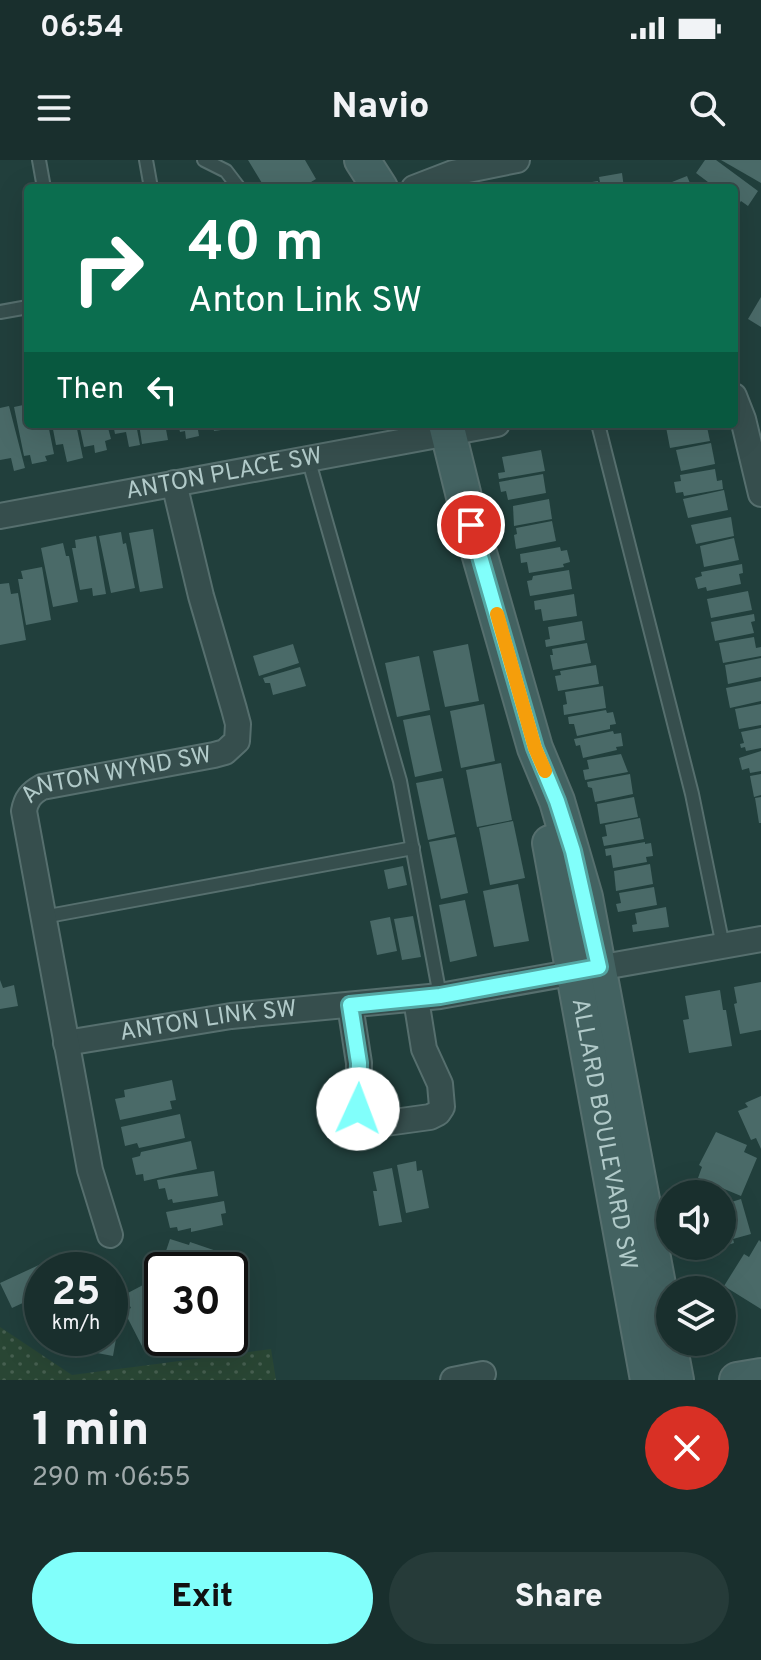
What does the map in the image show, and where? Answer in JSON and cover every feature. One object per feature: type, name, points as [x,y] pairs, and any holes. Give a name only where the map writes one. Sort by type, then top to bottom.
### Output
[{"type":"street","points":[[362,160],[377,184]]},
{"type":"street","points":[[424,184],[453,173],[517,160]]},
{"type":"street","points":[[738,406],[761,494]]},
{"type":"street","name":"ANTON PLACE SW","points":[[0,516],[308,458],[447,428]]},
{"type":"street","name":"ALLARD BOULEVARD SW","points":[[447,428],[471,525],[535,748],[676,1380]]},
{"type":"street","name":"ANTON WYND SW","points":[[110,1235],[90,1170],[25,822],[26,802],[33,792],[52,785],[214,755],[225,752],[237,741],[238,724],[198,583],[174,483]]},
{"type":"street","name":"ANTON LINK SW","points":[[66,1043],[206,1019],[428,997],[761,939]]},
{"type":"street","name":"ALLARD BOULEVARD SW","points":[[586,970],[648,1380]]},
{"type":"street","points":[[350,1005],[359,1063],[358,1109],[370,1123],[379,1124],[430,1117],[442,1107],[440,1084],[424,1049],[428,997]]},
{"type":"street","points":[[453,1380],[483,1374]]},
{"type":"street","points":[[737,1380],[761,1376]]},
{"type":"lane","points":[[39,160],[43,184]]},
{"type":"lane","points":[[146,160],[150,184]]},
{"type":"lane","points":[[204,160],[226,171],[236,184]]},
{"type":"lane","points":[[0,312],[24,308]]},
{"type":"lane","points":[[599,428],[696,809],[723,946]]},
{"type":"lane","points":[[308,458],[400,781],[413,848],[428,997]]},
{"type":"lane","points":[[43,917],[413,848]]},
{"type":"green space","points":[[0,1327],[24,1343],[24,1356],[44,1356],[72,1375],[217,1356],[248,1356],[248,1352],[271,1349],[276,1380],[0,1380]]},
{"type":"building","points":[[248,160],[305,160],[316,179],[312,184],[263,184]]},
{"type":"building","points":[[705,160],[716,160],[758,191],[748,206],[741,201],[738,205],[738,184],[706,184],[708,182],[696,173]]},
{"type":"building","points":[[721,160],[761,160],[761,183]]},
{"type":"building","points":[[622,173],[623,184],[600,184],[599,177]]},
{"type":"building","points":[[687,176],[690,184],[667,184]]},
{"type":"building","points":[[761,297],[761,327],[748,319]]},
{"type":"building","points":[[24,405],[24,428],[49,428],[54,454],[45,456],[47,461],[32,464],[30,455],[24,456],[14,407]]},
{"type":"building","points":[[9,406],[25,468],[14,471],[11,458],[0,460],[0,408]]},
{"type":"building","points":[[53,428],[77,428],[83,458],[67,462],[63,444],[56,445]]},
{"type":"building","points":[[80,428],[108,428],[111,439],[105,441],[107,450],[95,453],[94,445],[84,447]]},
{"type":"building","points":[[114,428],[137,428],[140,445],[129,447],[126,432],[115,434]]},
{"type":"building","points":[[140,428],[166,428],[168,440],[142,444]]},
{"type":"building","points":[[179,428],[198,428],[199,436],[186,439],[185,431],[180,432]]},
{"type":"building","points":[[666,428],[707,428],[710,441],[670,448]]},
{"type":"building","points":[[711,443],[715,464],[681,471],[676,450]]},
{"type":"building","points":[[541,450],[545,471],[499,479],[498,473],[505,472],[502,457]]},
{"type":"building","points":[[715,469],[717,481],[722,480],[723,489],[684,496],[683,492],[676,493],[674,482],[681,481],[680,475]]},
{"type":"building","points":[[543,474],[546,493],[508,500],[506,491],[501,492],[499,482]]},
{"type":"building","points":[[724,490],[728,510],[688,518],[683,499]]},
{"type":"building","points":[[549,499],[552,519],[514,526],[513,506]]},
{"type":"building","points":[[731,517],[734,536],[696,544],[691,525]]},
{"type":"building","points":[[552,521],[556,541],[516,549],[516,528]]},
{"type":"building","points":[[153,529],[163,588],[140,592],[129,533]]},
{"type":"building","points":[[121,532],[135,588],[111,593],[99,536]]},
{"type":"building","points":[[96,536],[106,594],[93,596],[92,588],[80,590],[72,548],[76,548],[75,540]]},
{"type":"building","points":[[734,538],[739,560],[704,567],[700,546]]},
{"type":"building","points":[[63,543],[66,556],[69,556],[78,602],[53,607],[41,548]]},
{"type":"building","points":[[560,547],[561,551],[567,550],[570,562],[563,564],[564,567],[529,573],[527,562],[521,563],[520,554]]},
{"type":"building","points":[[742,564],[743,573],[739,574],[741,584],[707,591],[706,587],[698,589],[695,578],[702,576],[701,572]]},
{"type":"building","points":[[42,567],[51,620],[26,625],[18,579],[23,579],[21,571]]},
{"type":"building","points":[[569,570],[572,589],[530,596],[527,581],[532,580],[533,576]]},
{"type":"building","points":[[9,583],[11,594],[18,593],[26,640],[0,645],[0,584]]},
{"type":"building","points":[[748,591],[752,610],[711,618],[707,599]]},
{"type":"building","points":[[574,594],[577,616],[543,621],[541,609],[535,610],[534,601]]},
{"type":"building","points":[[754,614],[755,621],[751,622],[754,633],[715,641],[711,622]]},
{"type":"building","points":[[582,621],[585,640],[546,647],[545,640],[550,639],[548,627]]},
{"type":"building","points":[[754,637],[756,648],[761,647],[761,656],[723,663],[719,643]]},
{"type":"building","points":[[587,643],[591,663],[553,670],[552,649]]},
{"type":"building","points":[[293,644],[299,663],[259,676],[253,656]]},
{"type":"building","points":[[468,644],[479,701],[445,707],[433,651]]},
{"type":"building","points":[[419,656],[430,710],[397,717],[385,663]]},
{"type":"building","points":[[761,658],[761,677],[728,684],[725,665]]},
{"type":"building","points":[[596,665],[599,684],[558,691],[555,676],[561,675],[560,671]]},
{"type":"building","points":[[300,667],[306,686],[273,695],[270,683],[265,683],[263,678]]},
{"type":"building","points":[[761,681],[761,701],[730,708],[726,688]]},
{"type":"building","points":[[603,686],[606,708],[564,715],[563,705],[567,704],[565,692]]},
{"type":"building","points":[[484,704],[495,761],[461,768],[450,711]]},
{"type":"building","points":[[761,704],[761,725],[739,729],[735,709]]},
{"type":"building","points":[[606,710],[607,713],[613,712],[616,724],[610,725],[610,729],[577,736],[574,724],[569,724],[568,717]]},
{"type":"building","points":[[430,715],[442,771],[415,777],[403,720]]},
{"type":"building","points":[[761,728],[761,748],[746,751],[745,747],[741,748],[740,744],[744,743],[741,732]]},
{"type":"building","points":[[613,731],[614,734],[621,733],[623,746],[583,758],[580,745],[576,746],[574,739]]},
{"type":"building","points":[[761,751],[761,771],[750,773],[749,768],[742,770],[739,758]]},
{"type":"building","points":[[621,754],[628,772],[585,780],[583,770],[589,769],[587,760]]},
{"type":"building","points":[[501,763],[512,820],[477,827],[466,770]]},
{"type":"building","points":[[630,774],[633,794],[595,802],[592,788],[588,787],[587,782]]},
{"type":"building","points":[[761,774],[761,795],[754,797],[750,776]]},
{"type":"building","points":[[443,778],[455,834],[428,840],[416,783]]},
{"type":"building","points":[[634,797],[638,817],[600,824],[597,804]]},
{"type":"building","points":[[761,797],[761,823],[759,823],[755,798]]},
{"type":"building","points":[[640,818],[644,839],[604,846],[602,837],[607,836],[605,825]]},
{"type":"building","points":[[513,821],[525,878],[490,885],[479,828]]},
{"type":"building","points":[[456,837],[468,893],[441,899],[429,842]]},
{"type":"building","points":[[651,843],[653,856],[646,857],[647,862],[613,868],[611,855],[606,856],[605,849]]},
{"type":"building","points":[[650,864],[653,884],[616,891],[614,871]]},
{"type":"building","points":[[403,866],[407,885],[388,889],[384,870]]},
{"type":"building","points":[[518,884],[529,941],[494,947],[483,891]]},
{"type":"building","points":[[654,887],[657,905],[618,912],[616,904],[621,903],[619,893]]},
{"type":"building","points":[[465,900],[477,956],[450,962],[439,905]]},
{"type":"building","points":[[666,907],[669,927],[633,932],[632,925],[637,924],[635,913]]},
{"type":"building","points":[[413,916],[421,957],[402,960],[394,919]]},
{"type":"building","points":[[390,917],[397,951],[377,955],[370,921]]},
{"type":"building","points":[[0,980],[3,988],[14,985],[18,1006],[0,1009]]},
{"type":"building","points":[[761,982],[761,1030],[740,1034],[734,987]]},
{"type":"building","points":[[720,990],[732,1046],[689,1053],[683,1020],[689,1019],[685,996]]},
{"type":"building","points":[[172,1080],[176,1100],[170,1101],[172,1109],[120,1120],[115,1099],[125,1097],[124,1090]]},
{"type":"building","points":[[761,1096],[761,1149],[756,1138],[751,1140],[738,1111],[748,1107],[745,1103]]},
{"type":"building","points":[[180,1114],[185,1138],[139,1148],[137,1143],[125,1146],[121,1127]]},
{"type":"building","points":[[716,1132],[747,1145],[744,1152],[757,1158],[741,1196],[736,1194],[736,1180],[698,1178],[702,1167],[699,1165]]},
{"type":"building","points":[[191,1141],[197,1169],[144,1181],[143,1174],[136,1175],[132,1158],[140,1156],[141,1152]]},
{"type":"building","points":[[416,1161],[417,1171],[422,1170],[429,1208],[406,1213],[397,1165]]},
{"type":"building","points":[[392,1168],[402,1222],[379,1226],[373,1172]]},
{"type":"building","points":[[214,1171],[218,1196],[173,1203],[172,1199],[168,1200],[165,1188],[159,1189],[157,1180]]},
{"type":"building","points":[[741,1199],[751,1234],[736,1238],[736,1201]]},
{"type":"building","points":[[224,1201],[226,1213],[221,1214],[223,1225],[191,1232],[191,1228],[178,1231],[177,1227],[170,1228],[166,1212]]},
{"type":"building","points":[[170,1239],[219,1252],[166,1252]]},
{"type":"building","points":[[759,1240],[761,1309],[736,1293],[736,1276],[730,1276],[744,1254],[749,1257]]},
{"type":"building","points":[[24,1272],[24,1302],[12,1308],[0,1283]]},
{"type":"building","points":[[144,1287],[144,1350],[128,1319],[128,1309],[131,1308],[128,1293]]},
{"type":"slow traffic","points":[[497,614],[535,748],[545,771]]},
{"type":"route","points":[[358,1109],[359,1063],[350,1005],[440,996],[599,967],[573,851],[535,748],[471,525]]}]
